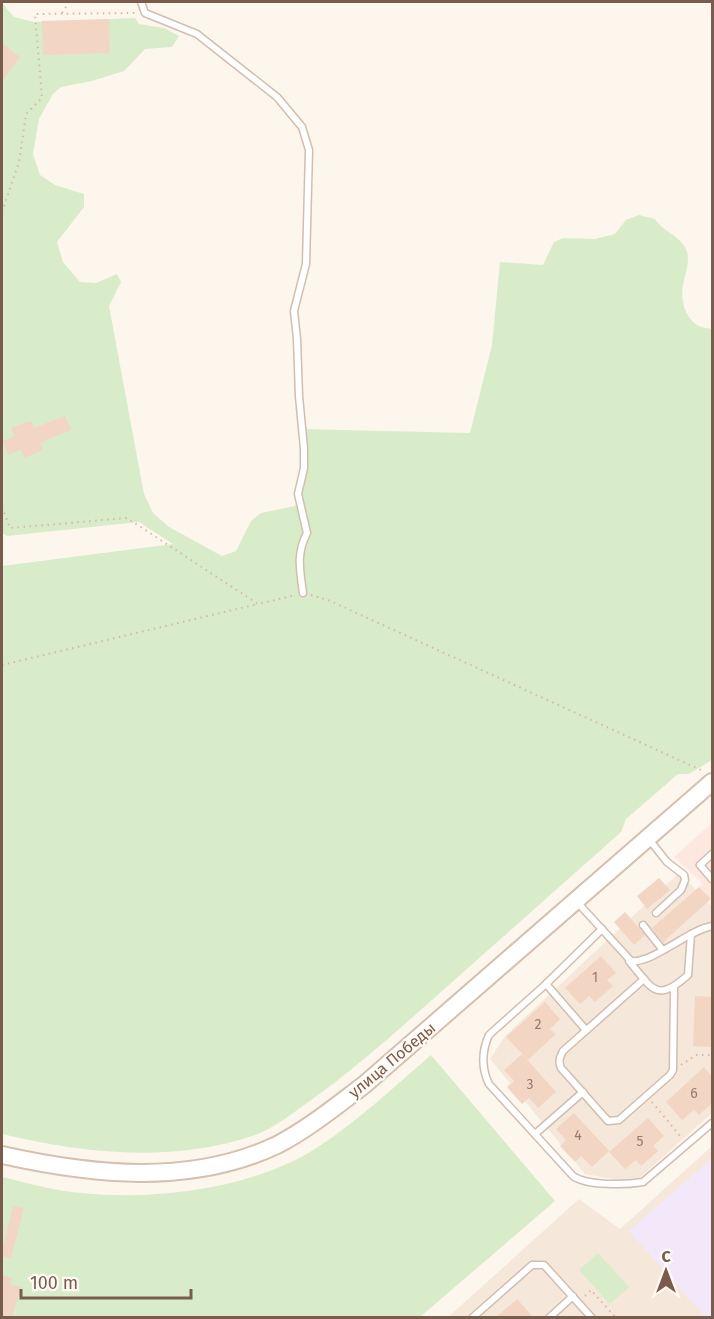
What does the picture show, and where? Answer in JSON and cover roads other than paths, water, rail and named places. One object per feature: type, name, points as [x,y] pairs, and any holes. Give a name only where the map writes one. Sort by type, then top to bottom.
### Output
[{"type":"street","name":"улица Победы","points":[[2,1155],[81,1170],[153,1174],[204,1167],[253,1154],[276,1145],[318,1120],[364,1085],[712,782]]},
{"type":"lane","points":[[141,2],[146,13],[196,34],[277,97],[302,127],[309,150],[306,264],[294,310],[304,449],[304,468],[298,494],[307,533],[301,545],[298,560],[303,593]]},
{"type":"lane","points":[[647,838],[668,862],[684,875],[685,880],[681,890],[656,913]]},
{"type":"lane","points":[[712,854],[700,865],[712,879]]},
{"type":"lane","points":[[576,900],[655,990],[664,991],[674,988],[688,975],[691,934]]},
{"type":"lane","points":[[643,926],[662,949]]},
{"type":"lane","points":[[627,958],[631,961],[642,961],[691,934],[712,926]]},
{"type":"lane","points":[[602,929],[546,984],[489,1035],[484,1051],[485,1077],[573,1176],[583,1182],[643,1182],[712,1123]]},
{"type":"lane","points":[[644,979],[563,1051],[559,1063],[608,1121],[619,1120],[670,1075],[674,1065],[674,988]]},
{"type":"lane","points":[[546,984],[586,1030]]},
{"type":"lane","points":[[535,1134],[583,1092]]},
{"type":"lane","points":[[472,1317],[532,1265],[544,1265],[592,1317]]},
{"type":"lane","points":[[549,1317],[576,1299]]}]
